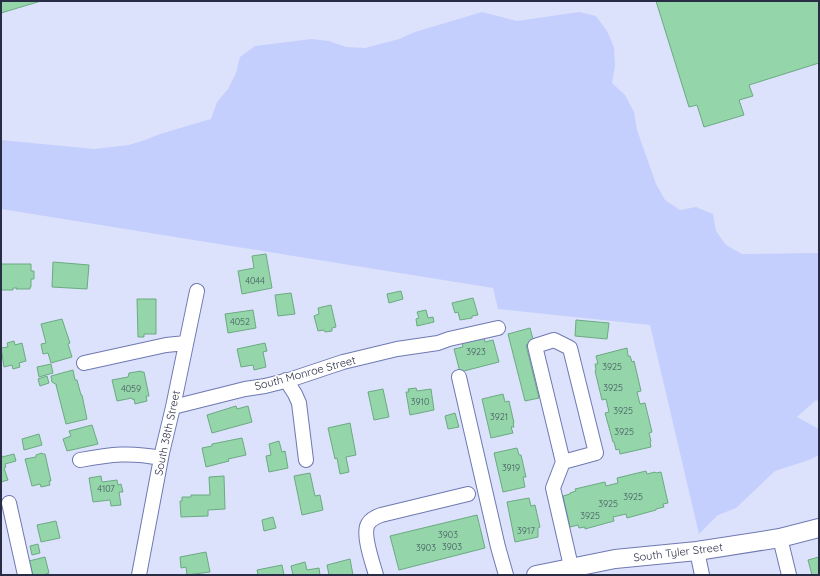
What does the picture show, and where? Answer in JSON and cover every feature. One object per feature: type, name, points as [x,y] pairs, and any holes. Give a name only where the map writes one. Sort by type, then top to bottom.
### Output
[{"type":"main road","name":"South Tyler Street","points":[[536,575],[572,571],[615,559],[697,551],[780,538],[819,528]]},
{"type":"street","name":"South 38th Street","points":[[139,575],[161,458],[197,291]]},
{"type":"street","name":"South Monroe Street","points":[[173,407],[245,389],[265,386],[343,362],[397,349],[438,343],[498,328]]},
{"type":"street","points":[[563,462],[596,453],[570,348],[554,340],[535,346],[563,462],[553,488],[572,571]]},
{"type":"street","points":[[84,363],[166,345],[186,343]]},
{"type":"street","points":[[459,377],[498,547],[506,575]]},
{"type":"street","points":[[286,380],[299,403],[306,460]]},
{"type":"street","points":[[80,460],[111,454],[140,454],[161,458]]},
{"type":"street","points":[[376,575],[366,534],[367,526],[372,519],[381,515],[468,494]]},
{"type":"street","points":[[9,503],[25,575]]},
{"type":"street","points":[[780,538],[789,575]]},
{"type":"street","points":[[697,551],[702,575]]},
{"type":"shaded area","points":[[482,12],[517,21],[579,12],[596,16],[607,31],[614,47],[615,66],[612,83],[625,95],[634,112],[637,130],[656,184],[665,200],[680,210],[696,207],[713,214],[716,231],[726,245],[742,254],[819,253],[819,400],[815,401],[797,417],[819,429],[819,455],[809,460],[775,471],[736,508],[718,515],[699,534],[650,325],[498,309],[493,288],[1,209],[1,140],[94,149],[129,145],[211,119],[217,102],[228,89],[236,73],[240,57],[255,46],[311,39],[329,41],[346,47],[365,48],[399,39],[415,32]]},
{"type":"building","points":[[1,1],[41,1],[1,13]]},
{"type":"building","points":[[656,1],[819,1],[819,63],[749,85],[753,96],[739,100],[744,115],[704,127],[697,105],[689,107]]},
{"type":"building","points":[[266,254],[272,288],[242,294],[238,271],[254,268],[252,256]]},
{"type":"building","points":[[53,262],[89,265],[87,289],[52,287]]},
{"type":"building","points":[[1,264],[31,264],[31,271],[34,271],[34,279],[31,279],[30,289],[13,288],[13,290],[1,290]]},
{"type":"building","points":[[401,291],[403,299],[389,303],[387,294]]},
{"type":"building","points":[[291,293],[295,314],[278,316],[275,295]]},
{"type":"building","points":[[473,298],[478,315],[472,316],[472,318],[460,320],[458,312],[455,313],[452,303]]},
{"type":"building","points":[[137,299],[156,299],[156,334],[144,334],[144,337],[138,337]]},
{"type":"building","points":[[331,305],[336,327],[332,328],[332,331],[318,331],[314,316],[319,314],[318,308]]},
{"type":"building","points":[[253,310],[256,328],[228,333],[225,314]]},
{"type":"building","points":[[426,310],[428,318],[433,317],[434,322],[417,326],[416,319],[419,318],[417,312]]},
{"type":"building","points":[[62,319],[70,343],[68,344],[72,357],[51,363],[48,353],[43,354],[41,344],[46,343],[41,324]]},
{"type":"building","points":[[576,320],[609,323],[607,339],[575,336]]},
{"type":"building","points":[[530,328],[534,343],[526,345],[539,398],[525,401],[508,334]]},
{"type":"building","points":[[484,338],[485,342],[493,340],[499,362],[460,372],[454,349],[463,347],[462,343]]},
{"type":"building","points":[[14,341],[15,345],[22,343],[26,361],[19,363],[20,367],[13,369],[12,365],[4,367],[1,348],[8,347],[7,343]]},
{"type":"building","points":[[265,343],[267,351],[263,352],[266,367],[254,370],[253,365],[241,367],[237,349]]},
{"type":"building","points":[[627,348],[628,356],[630,356],[632,362],[634,361],[641,391],[637,392],[640,404],[645,403],[652,432],[649,433],[651,447],[620,454],[619,449],[616,450],[613,442],[605,413],[609,412],[606,399],[602,400],[595,371],[595,364],[598,364],[596,356]]},
{"type":"building","points":[[51,364],[53,373],[39,377],[37,367]]},
{"type":"building","points":[[73,370],[75,380],[77,380],[82,395],[87,419],[66,424],[57,385],[52,382],[51,376]]},
{"type":"building","points":[[144,372],[149,396],[146,396],[147,401],[135,404],[134,399],[133,400],[132,398],[117,401],[112,380],[128,377],[129,373]]},
{"type":"building","points":[[47,376],[49,383],[40,386],[38,379]]},
{"type":"building","points":[[416,388],[417,391],[431,389],[434,410],[410,415],[406,392],[409,392],[408,389]]},
{"type":"building","points":[[383,389],[389,417],[374,420],[368,392]]},
{"type":"building","points":[[503,394],[505,402],[509,401],[514,423],[514,427],[511,427],[513,433],[491,438],[482,399]]},
{"type":"building","points":[[236,406],[237,409],[248,406],[252,422],[212,433],[207,415]]},
{"type":"building","points":[[455,413],[459,427],[448,429],[445,416]]},
{"type":"building","points":[[350,423],[356,455],[346,457],[349,472],[340,474],[328,428]]},
{"type":"building","points":[[92,425],[98,444],[67,451],[63,439],[71,436],[69,431]]},
{"type":"building","points":[[39,434],[42,445],[24,450],[22,439]]},
{"type":"building","points":[[242,438],[246,455],[228,459],[229,461],[206,467],[202,448],[212,446],[212,444]]},
{"type":"building","points":[[279,441],[282,452],[285,451],[288,468],[269,472],[266,456],[271,455],[269,444]]},
{"type":"building","points":[[517,448],[519,455],[521,455],[526,477],[523,477],[525,487],[503,492],[494,453]]},
{"type":"building","points":[[1,452],[2,457],[14,454],[16,461],[5,464],[6,467],[4,468],[8,480],[1,482]]},
{"type":"building","points":[[42,453],[45,454],[51,481],[49,481],[50,485],[41,487],[40,484],[32,486],[25,459],[36,457],[36,455]]},
{"type":"building","points":[[646,471],[647,474],[661,472],[668,503],[663,504],[664,507],[627,518],[626,514],[613,517],[614,521],[585,529],[585,527],[579,528],[578,525],[570,527],[563,496],[576,491],[575,489],[605,482],[606,486],[618,483],[617,478]]},
{"type":"building","points":[[310,473],[315,496],[320,495],[323,510],[302,515],[294,476]]},
{"type":"building","points":[[101,476],[102,482],[117,480],[118,485],[121,484],[123,492],[119,492],[121,505],[111,506],[110,500],[93,502],[89,478]]},
{"type":"building","points":[[224,476],[225,509],[208,510],[208,516],[181,517],[180,501],[182,501],[182,497],[191,497],[191,495],[210,495],[209,477]]},
{"type":"building","points":[[529,498],[531,506],[535,505],[540,527],[538,528],[538,537],[515,542],[507,502]]},
{"type":"building","points":[[477,515],[485,548],[399,570],[390,536]]},
{"type":"building","points":[[273,517],[276,528],[264,531],[262,520]]},
{"type":"building","points":[[56,521],[60,538],[41,542],[37,525]]},
{"type":"building","points":[[38,544],[40,553],[32,555],[30,546]]},
{"type":"building","points":[[206,552],[210,572],[187,575],[186,567],[181,568],[180,557]]},
{"type":"building","points":[[45,557],[49,573],[43,575],[33,575],[29,561]]},
{"type":"building","points":[[819,557],[819,575],[812,575],[808,560]]},
{"type":"building","points":[[350,559],[353,575],[329,575],[327,565]]},
{"type":"building","points":[[305,562],[307,570],[319,568],[320,575],[293,575],[291,566]]},
{"type":"building","points":[[282,565],[284,575],[258,575],[257,570]]}]
